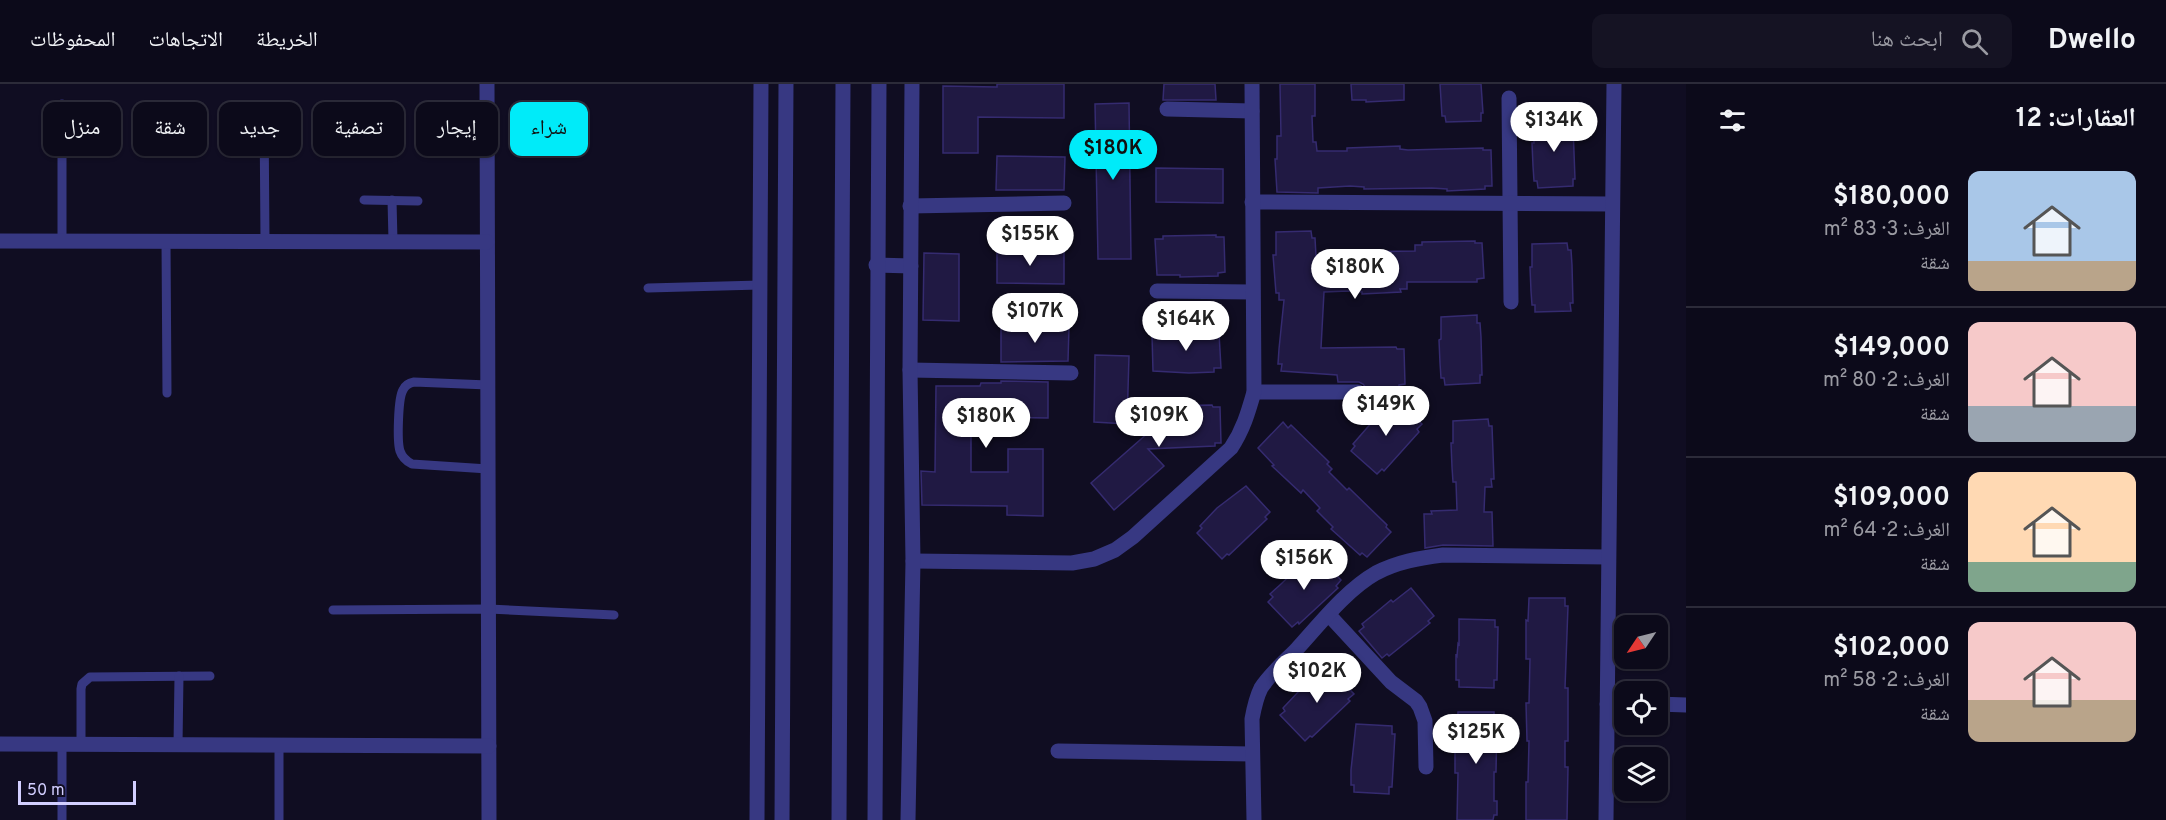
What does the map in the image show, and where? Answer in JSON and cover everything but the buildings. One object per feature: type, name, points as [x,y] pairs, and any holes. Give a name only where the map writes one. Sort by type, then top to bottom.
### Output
[{"type":"street","points":[[486,84],[489,820]]},
{"type":"street","points":[[757,820],[761,84]]},
{"type":"street","points":[[782,820],[786,84]]},
{"type":"street","points":[[838,820],[843,84]]},
{"type":"street","points":[[874,820],[879,84]]},
{"type":"street","points":[[908,820],[913,561],[910,370],[912,84]]},
{"type":"street","points":[[913,561],[1072,563],[1094,559],[1115,550],[1133,537],[1231,448],[1247,418],[1254,392],[1252,84]]},
{"type":"street","points":[[1606,820],[1614,84]]},
{"type":"street","points":[[1509,98],[1511,302]]},
{"type":"street","points":[[1167,109],[1252,111]]},
{"type":"street","points":[[1252,202],[1612,204]]},
{"type":"street","points":[[910,206],[1064,203]]},
{"type":"street","points":[[0,241],[487,242]]},
{"type":"street","points":[[876,265],[911,266]]},
{"type":"street","points":[[1157,291],[1252,292]]},
{"type":"street","points":[[910,370],[1071,374]]},
{"type":"street","points":[[1254,392],[1358,392]]},
{"type":"street","points":[[1254,820],[1252,719],[1254,704],[1262,687],[1357,587],[1375,574],[1395,564],[1443,555],[1608,557]]},
{"type":"street","points":[[758,596],[784,596]]},
{"type":"street","points":[[1329,615],[1391,682],[1416,701],[1420,707],[1425,721],[1426,767]]},
{"type":"street","points":[[1607,704],[1614,704]]},
{"type":"street","points":[[1668,704],[1686,705]]},
{"type":"street","points":[[0,744],[489,746]]},
{"type":"street","points":[[1058,751],[1252,754]]},
{"type":"lane","points":[[62,156],[62,241]]},
{"type":"lane","points":[[264,156],[265,241]]},
{"type":"lane","points":[[364,200],[418,201]]},
{"type":"lane","points":[[393,200],[393,241]]},
{"type":"lane","points":[[166,241],[167,393]]},
{"type":"lane","points":[[648,288],[760,285]]},
{"type":"lane","points":[[488,385],[409,383],[401,394],[399,447],[403,458],[412,464],[488,469]]},
{"type":"lane","points":[[333,610],[489,609],[614,615]]},
{"type":"lane","points":[[81,744],[81,689],[85,680],[96,676],[210,676]]},
{"type":"lane","points":[[178,745],[179,676]]},
{"type":"lane","points":[[62,744],[62,820]]},
{"type":"lane","points":[[279,745],[279,820]]}]
